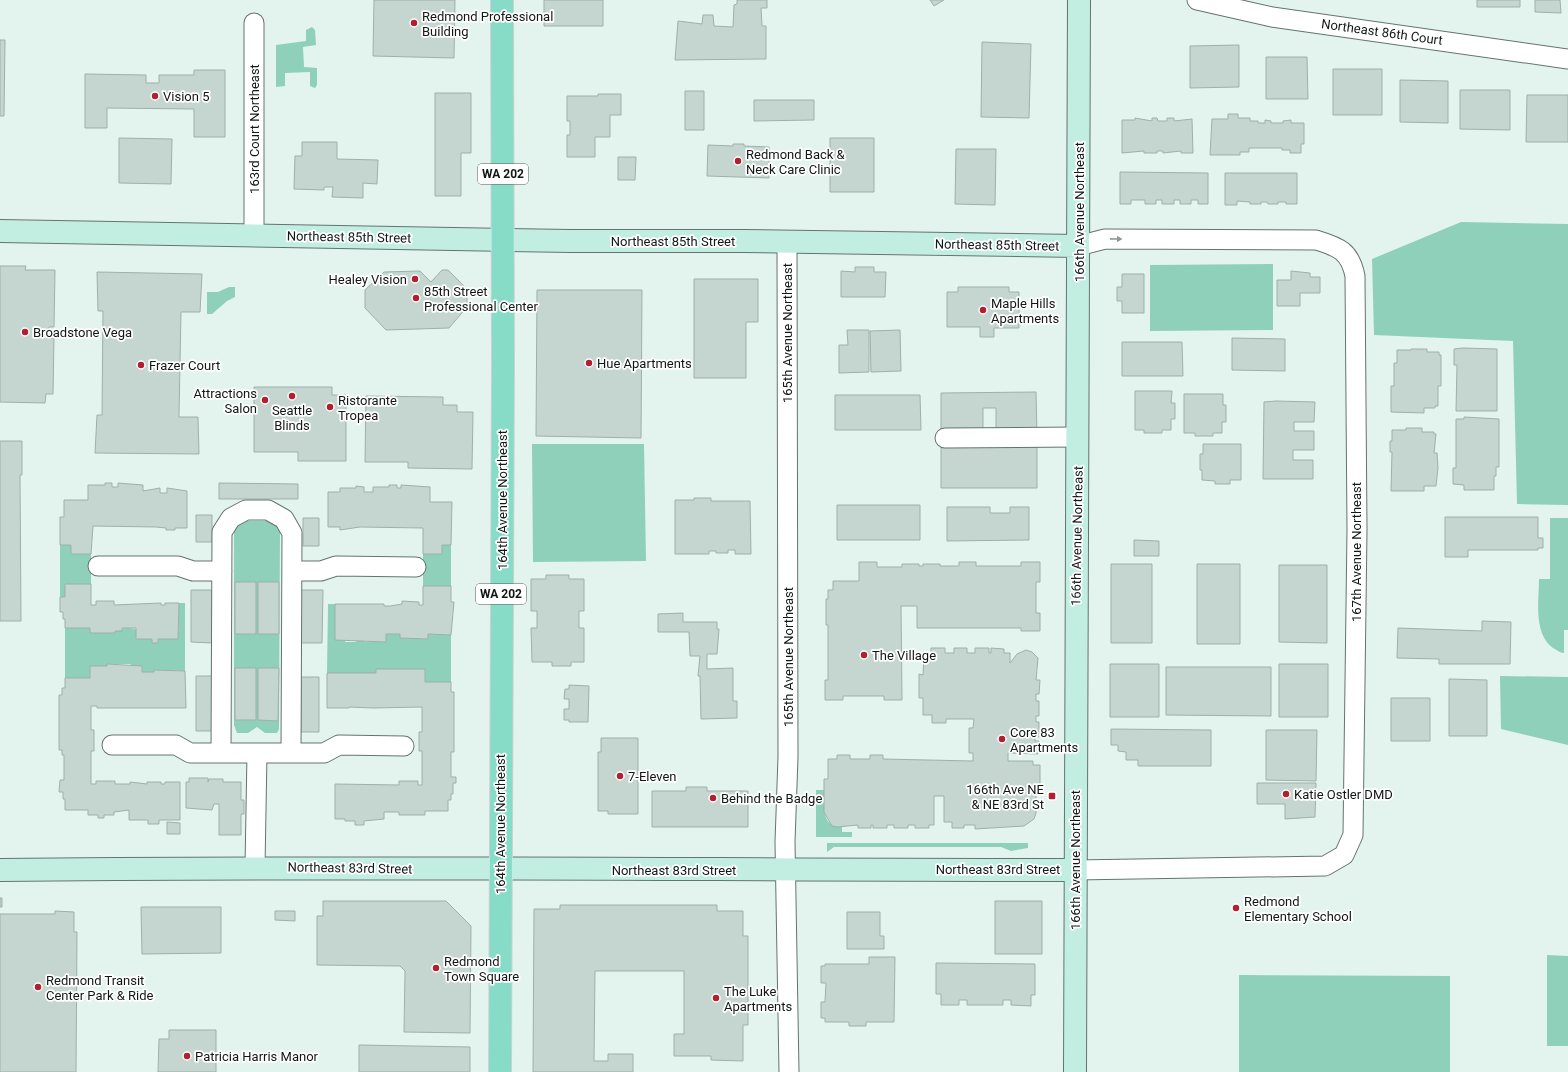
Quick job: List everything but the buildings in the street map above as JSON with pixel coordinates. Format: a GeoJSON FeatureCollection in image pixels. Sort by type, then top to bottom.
{"type":"FeatureCollection","features":[{"type":"Feature","properties":{"kind":"main road","name":"164th Avenue Northeast"},"geometry":{"type":"LineString","coordinates":[[500,1072],[499,870],[503,240],[502,0]]}},
{"type":"Feature","properties":{"kind":"street","name":"166th Avenue Northeast"},"geometry":{"type":"LineString","coordinates":[[1075,1072],[1079,0]]}},
{"type":"Feature","properties":{"kind":"street","name":"Northeast 86th Court"},"geometry":{"type":"LineString","coordinates":[[1197,0],[1272,17],[1568,59]]}},
{"type":"Feature","properties":{"kind":"street","name":"163rd Court Northeast"},"geometry":{"type":"LineString","coordinates":[[254,23],[254,236]]}},
{"type":"Feature","properties":{"kind":"street","name":"Northeast 85th Street"},"geometry":{"type":"LineString","coordinates":[[0,231],[503,240],[1078,246],[1105,239],[1316,240],[1335,245],[1343,251]]}},
{"type":"Feature","properties":{"kind":"street","name":"165th Avenue Northeast"},"geometry":{"type":"LineString","coordinates":[[787,242],[788,757],[786,870],[788,1072]]}},
{"type":"Feature","properties":{"kind":"street","name":"167th Avenue Northeast"},"geometry":{"type":"LineString","coordinates":[[1343,251],[1352,261],[1355,276],[1357,507],[1353,835],[1344,855]]}},
{"type":"Feature","properties":{"kind":"street"},"geometry":{"type":"LineString","coordinates":[[945,438],[1078,437]]}},
{"type":"Feature","properties":{"kind":"street"},"geometry":{"type":"LineString","coordinates":[[221,753],[222,532],[231,518],[246,510],[268,510],[284,519],[292,533],[291,753]]}},
{"type":"Feature","properties":{"kind":"street"},"geometry":{"type":"LineString","coordinates":[[98,566],[178,566],[193,571],[222,571]]}},
{"type":"Feature","properties":{"kind":"street"},"geometry":{"type":"LineString","coordinates":[[292,571],[321,571],[336,566],[416,567]]}},
{"type":"Feature","properties":{"kind":"street"},"geometry":{"type":"LineString","coordinates":[[112,745],[176,745],[190,753],[324,753],[339,745],[404,746]]}},
{"type":"Feature","properties":{"kind":"street"},"geometry":{"type":"LineString","coordinates":[[255,868],[257,753]]}},
{"type":"Feature","properties":{"kind":"street","name":"Northeast 83rd Street"},"geometry":{"type":"LineString","coordinates":[[0,870],[255,868],[499,870],[1075,870],[1325,866],[1344,855]]}},
{"type":"Feature","properties":{"kind":"green space"},"geometry":{"type":"Polygon","coordinates":[[[312,27],[315,30],[316,45],[303,47],[304,67],[317,68],[317,85],[315,88],[310,86],[310,72],[285,73],[285,86],[276,87],[276,45],[306,41],[306,30],[312,27]]]}},
{"type":"Feature","properties":{"kind":"green space"},"geometry":{"type":"Polygon","coordinates":[[[1461,222],[1568,224],[1568,505],[1517,504],[1513,341],[1374,335],[1372,259],[1461,222]]]}},
{"type":"Feature","properties":{"kind":"green space"},"geometry":{"type":"Polygon","coordinates":[[[1273,264],[1273,330],[1150,331],[1150,265],[1273,264]]]}},
{"type":"Feature","properties":{"kind":"green space"},"geometry":{"type":"Polygon","coordinates":[[[229,287],[235,287],[235,297],[227,301],[212,314],[207,314],[207,292],[218,292],[229,287]]]}},
{"type":"Feature","properties":{"kind":"green space"},"geometry":{"type":"Polygon","coordinates":[[[532,444],[644,444],[646,561],[533,562],[532,444]]]}},
{"type":"Feature","properties":{"kind":"green space"},"geometry":{"type":"Polygon","coordinates":[[[1550,518],[1568,518],[1568,630],[1564,630],[1564,653],[1553,648],[1547,642],[1542,634],[1538,616],[1539,579],[1550,579],[1550,518]]]}},
{"type":"Feature","properties":{"kind":"green space"},"geometry":{"type":"Polygon","coordinates":[[[239,521],[275,521],[280,527],[279,729],[277,733],[265,733],[257,727],[248,733],[237,733],[234,725],[234,527],[239,521]]]}},
{"type":"Feature","properties":{"kind":"green space"},"geometry":{"type":"Polygon","coordinates":[[[60,545],[71,545],[72,554],[91,554],[91,584],[66,584],[65,597],[60,597],[60,545]]]}},
{"type":"Feature","properties":{"kind":"green space"},"geometry":{"type":"Polygon","coordinates":[[[442,545],[451,545],[451,586],[423,586],[423,554],[442,554],[442,545]]]}},
{"type":"Feature","properties":{"kind":"green space"},"geometry":{"type":"Polygon","coordinates":[[[179,603],[185,603],[185,671],[154,670],[154,672],[142,672],[130,664],[107,664],[107,666],[90,667],[90,678],[65,678],[65,628],[90,628],[91,633],[115,633],[115,631],[120,629],[130,628],[139,631],[152,639],[152,643],[158,643],[158,639],[178,639],[179,603]]]}},
{"type":"Feature","properties":{"kind":"green space"},"geometry":{"type":"Polygon","coordinates":[[[328,604],[335,604],[335,640],[345,640],[345,642],[364,640],[364,642],[385,642],[386,634],[400,634],[400,638],[428,639],[428,634],[451,635],[451,682],[425,682],[425,669],[376,673],[327,673],[328,604]]]}},
{"type":"Feature","properties":{"kind":"green space"},"geometry":{"type":"Polygon","coordinates":[[[1500,676],[1568,677],[1568,745],[1501,729],[1500,676]]]}},
{"type":"Feature","properties":{"kind":"green space"},"geometry":{"type":"Polygon","coordinates":[[[816,790],[824,790],[824,809],[827,820],[830,824],[842,827],[842,832],[852,832],[852,837],[816,837],[816,790]]]}},
{"type":"Feature","properties":{"kind":"green space"},"geometry":{"type":"Polygon","coordinates":[[[827,843],[1028,843],[1028,848],[1011,851],[1001,847],[834,847],[827,852],[827,843]]]}},
{"type":"Feature","properties":{"kind":"green space"},"geometry":{"type":"Polygon","coordinates":[[[1547,955],[1568,956],[1568,1046],[1547,1046],[1547,955]]]}},
{"type":"Feature","properties":{"kind":"green space"},"geometry":{"type":"Polygon","coordinates":[[[1239,975],[1450,976],[1450,1072],[1239,1072],[1239,975]]]}},
{"type":"Feature","properties":{"kind":"place","name":"Redmond Professional Building"},"geometry":{"type":"Point","coordinates":[414,23]}},
{"type":"Feature","properties":{"kind":"place","name":"Vision 5"},"geometry":{"type":"Point","coordinates":[155,96]}},
{"type":"Feature","properties":{"kind":"place","name":"Redmond Back & Neck Care Clinic"},"geometry":{"type":"Point","coordinates":[738,161]}},
{"type":"Feature","properties":{"kind":"place","name":"Healey Vision"},"geometry":{"type":"Point","coordinates":[415,279]}},
{"type":"Feature","properties":{"kind":"place","name":"85th Street Professional Center"},"geometry":{"type":"Point","coordinates":[416,298]}},
{"type":"Feature","properties":{"kind":"place","name":"Maple Hills Apartments"},"geometry":{"type":"Point","coordinates":[983,310]}},
{"type":"Feature","properties":{"kind":"place","name":"Broadstone Vega"},"geometry":{"type":"Point","coordinates":[25,332]}},
{"type":"Feature","properties":{"kind":"place","name":"Hue Apartments"},"geometry":{"type":"Point","coordinates":[589,363]}},
{"type":"Feature","properties":{"kind":"place","name":"Frazer Court"},"geometry":{"type":"Point","coordinates":[141,365]}},
{"type":"Feature","properties":{"kind":"place","name":"Seattle Blinds"},"geometry":{"type":"Point","coordinates":[292,396]}},
{"type":"Feature","properties":{"kind":"place","name":"Attractions Salon"},"geometry":{"type":"Point","coordinates":[265,400]}},
{"type":"Feature","properties":{"kind":"place","name":"Ristorante Tropea"},"geometry":{"type":"Point","coordinates":[330,407]}},
{"type":"Feature","properties":{"kind":"place","name":"The Village"},"geometry":{"type":"Point","coordinates":[864,655]}},
{"type":"Feature","properties":{"kind":"place","name":"Core 83 Apartments"},"geometry":{"type":"Point","coordinates":[1002,739]}},
{"type":"Feature","properties":{"kind":"place","name":"7-Eleven"},"geometry":{"type":"Point","coordinates":[620,776]}},
{"type":"Feature","properties":{"kind":"place","name":"Katie Ostler DMD"},"geometry":{"type":"Point","coordinates":[1286,794]}},
{"type":"Feature","properties":{"kind":"place","name":"166th Ave NE & NE 83rd St"},"geometry":{"type":"Point","coordinates":[1052,796]}},
{"type":"Feature","properties":{"kind":"place","name":"Behind the Badge"},"geometry":{"type":"Point","coordinates":[713,798]}},
{"type":"Feature","properties":{"kind":"place","name":"Redmond Elementary School"},"geometry":{"type":"Point","coordinates":[1236,908]}},
{"type":"Feature","properties":{"kind":"place","name":"Redmond Town Square"},"geometry":{"type":"Point","coordinates":[436,968]}},
{"type":"Feature","properties":{"kind":"place","name":"Redmond Transit Center Park & Ride"},"geometry":{"type":"Point","coordinates":[38,987]}},
{"type":"Feature","properties":{"kind":"place","name":"The Luke Apartments"},"geometry":{"type":"Point","coordinates":[716,998]}},
{"type":"Feature","properties":{"kind":"place","name":"Patricia Harris Manor"},"geometry":{"type":"Point","coordinates":[187,1056]}}]}
